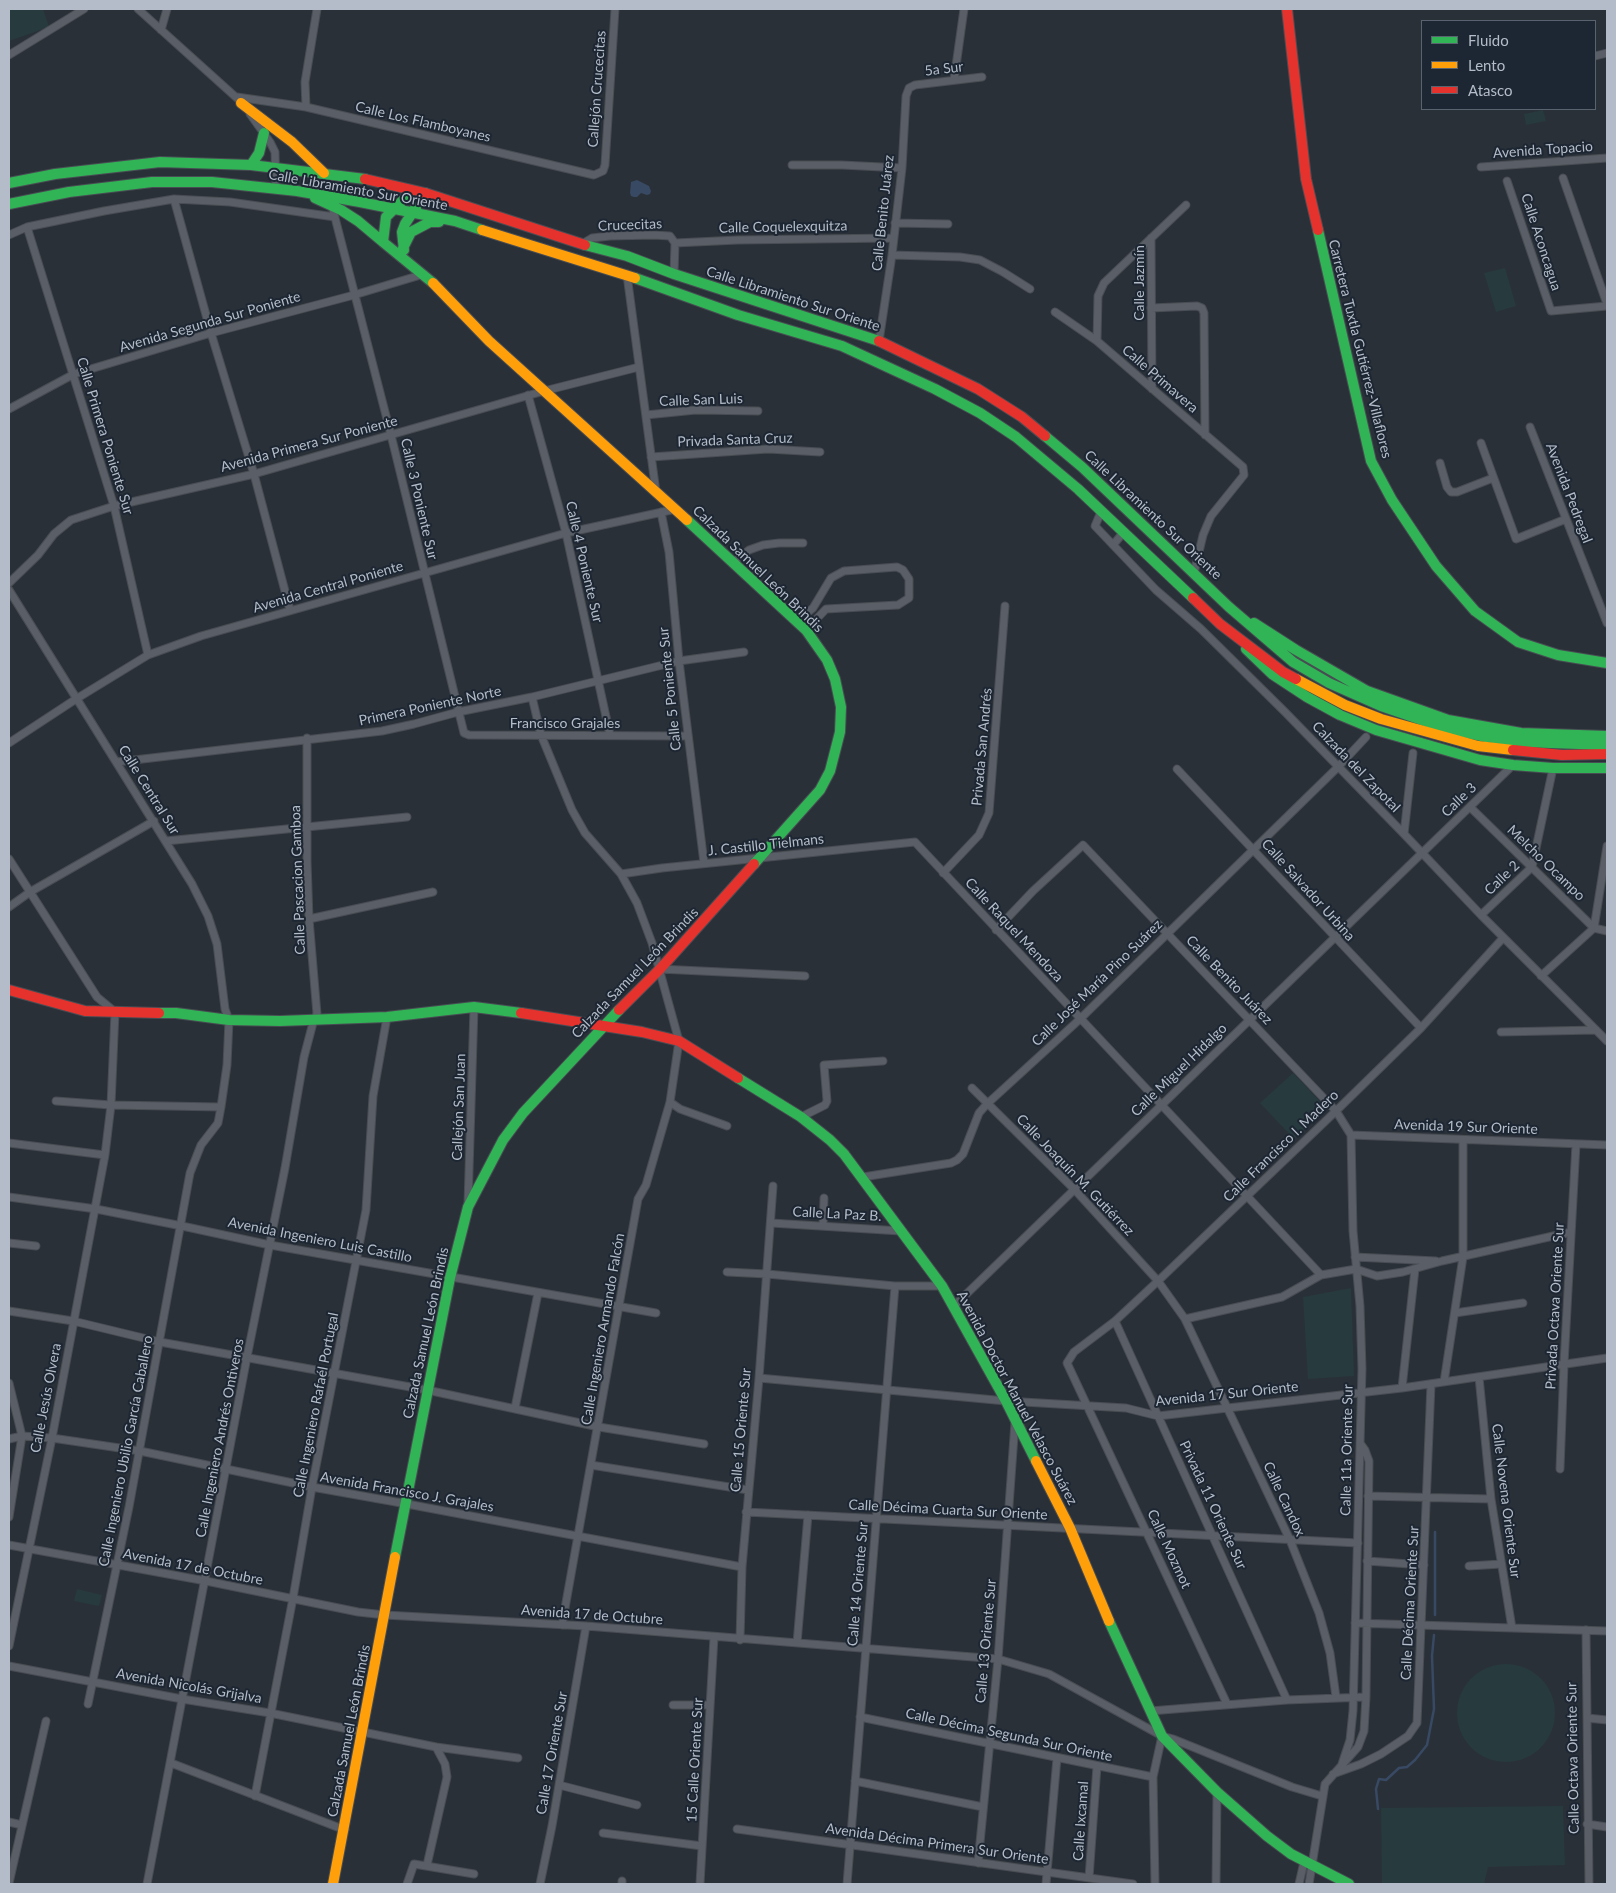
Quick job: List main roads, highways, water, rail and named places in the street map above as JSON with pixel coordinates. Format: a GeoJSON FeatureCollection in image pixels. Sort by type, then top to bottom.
{"type":"FeatureCollection","features":[{"type":"Feature","properties":{"kind":"water"},"geometry":{"type":"Polygon","coordinates":[[[637,180],[649,186],[650,194],[641,193],[637,197],[631,196],[631,182],[637,180]]]}},
{"type":"Feature","properties":{"kind":"waterway"},"geometry":{"type":"LineString","coordinates":[[1435,1532],[1435,1615]]}},
{"type":"Feature","properties":{"kind":"waterway"},"geometry":{"type":"LineString","coordinates":[[1378,1809],[1376,1789],[1379,1779],[1386,1780],[1399,1768],[1407,1767],[1427,1745],[1434,1709],[1432,1656],[1434,1635]]}}]}
